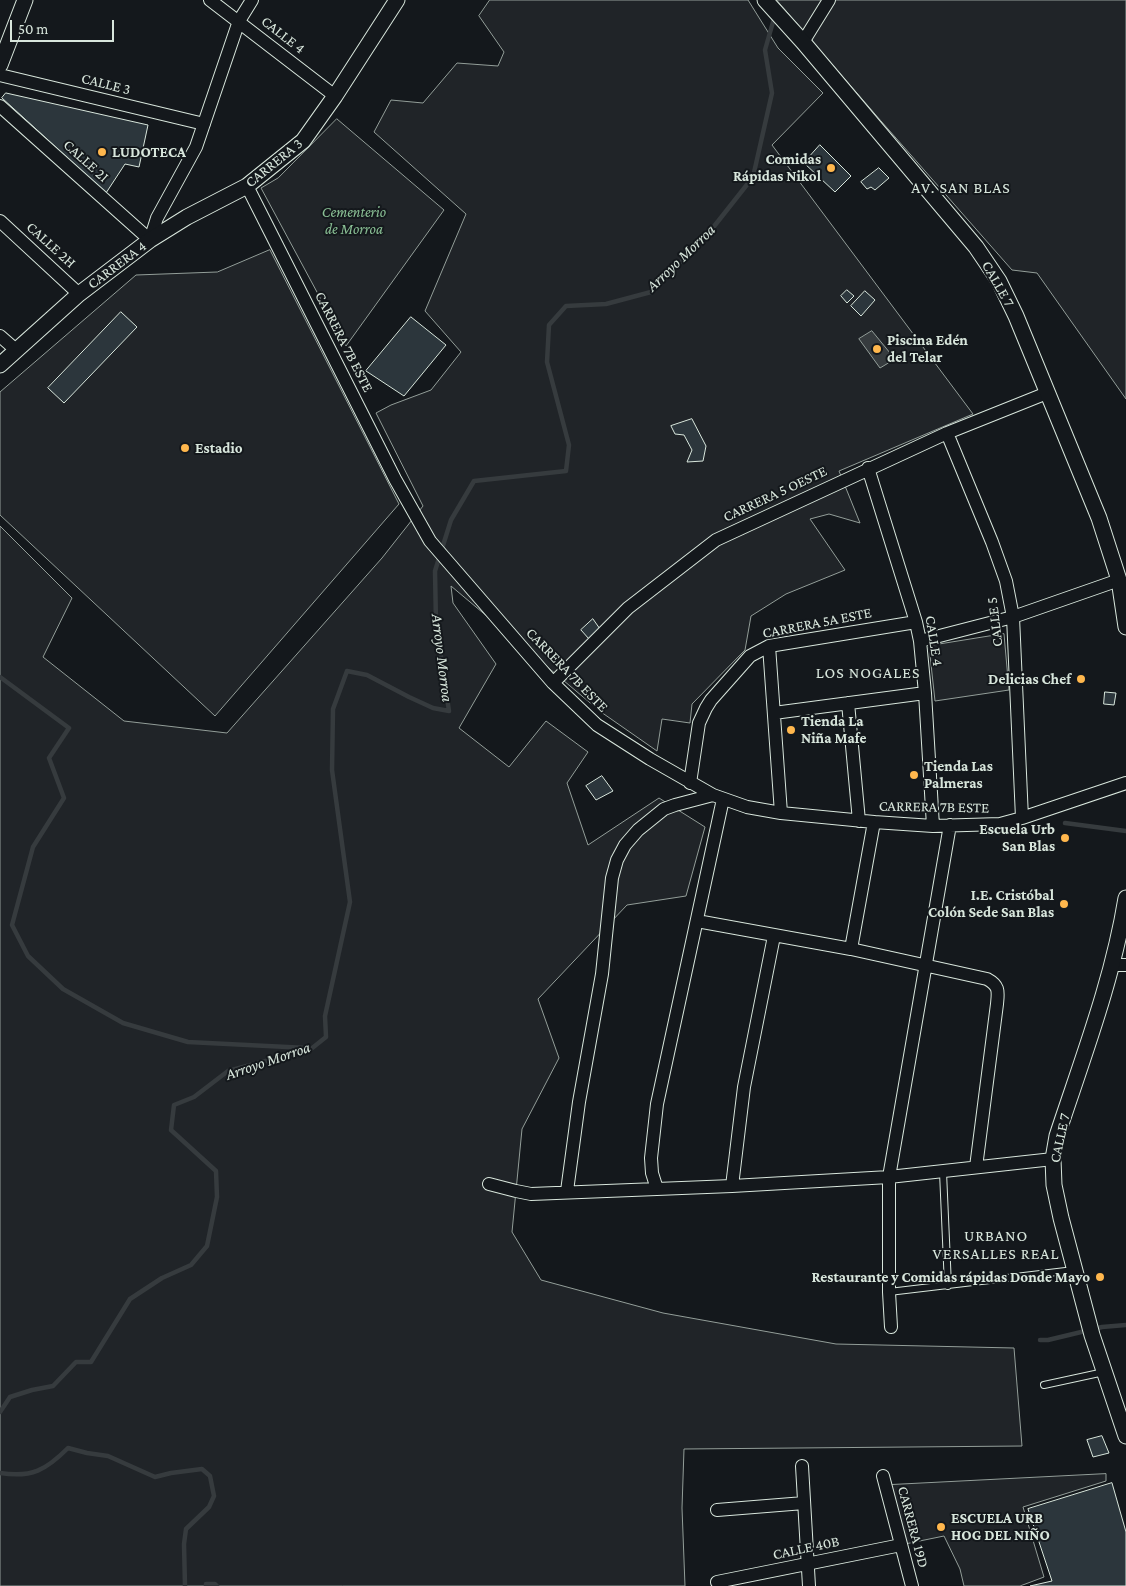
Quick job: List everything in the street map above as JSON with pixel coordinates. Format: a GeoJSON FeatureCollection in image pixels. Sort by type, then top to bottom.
{"type":"FeatureCollection","features":[{"type":"Feature","properties":{"kind":"street"},"geometry":{"type":"LineString","coordinates":[[0,64],[26,0]]}},
{"type":"Feature","properties":{"kind":"street","name":"CALLE 4"},"geometry":{"type":"LineString","coordinates":[[210,0],[335,96]]}},
{"type":"Feature","properties":{"kind":"street","name":"CARRERA 4"},"geometry":{"type":"LineString","coordinates":[[0,364],[80,294],[150,240],[157,218],[196,148],[239,21],[252,0]]}},
{"type":"Feature","properties":{"kind":"street","name":"CARRERA 3"},"geometry":{"type":"LineString","coordinates":[[150,240],[186,217],[247,186],[303,141],[335,96],[397,0]]}},
{"type":"Feature","properties":{"kind":"street","name":"CALLE 7"},"geometry":{"type":"LineString","coordinates":[[765,0],[803,42],[976,247],[999,281],[1016,316],[1099,518],[1119,580],[1126,627]]}},
{"type":"Feature","properties":{"kind":"street"},"geometry":{"type":"LineString","coordinates":[[803,42],[829,0]]}},
{"type":"Feature","properties":{"kind":"street","name":"CALLE 3"},"geometry":{"type":"LineString","coordinates":[[0,75],[204,124]]}},
{"type":"Feature","properties":{"kind":"street","name":"CALLE 2I"},"geometry":{"type":"LineString","coordinates":[[0,106],[150,240]]}},
{"type":"Feature","properties":{"kind":"street","name":"CARRERA 7B ESTE"},"geometry":{"type":"LineString","coordinates":[[247,186],[395,479],[430,541],[553,683],[597,725],[690,783],[718,797],[747,807],[781,813],[933,826],[1000,824],[1126,783]]}},
{"type":"Feature","properties":{"kind":"street","name":"CALLE 2H"},"geometry":{"type":"LineString","coordinates":[[0,221],[80,294]]}},
{"type":"Feature","properties":{"kind":"street"},"geometry":{"type":"LineString","coordinates":[[0,336],[16,350]]}},
{"type":"Feature","properties":{"kind":"street","name":"CARRERA 5 OESTE"},"geometry":{"type":"LineString","coordinates":[[553,683],[628,608],[716,540],[868,468],[947,433],[1047,393]]}},
{"type":"Feature","properties":{"kind":"street","name":"CALLE 5"},"geometry":{"type":"LineString","coordinates":[[947,433],[1006,581],[1013,617],[1022,818]]}},
{"type":"Feature","properties":{"kind":"street","name":"CALLE 4"},"geometry":{"type":"LineString","coordinates":[[868,468],[916,622],[920,641],[933,826]]}},
{"type":"Feature","properties":{"kind":"street"},"geometry":{"type":"LineString","coordinates":[[920,641],[1013,617],[1119,580]]}},
{"type":"Feature","properties":{"kind":"street","name":"CARRERA 5A ESTE"},"geometry":{"type":"LineString","coordinates":[[690,783],[699,723],[706,708],[750,656],[769,646],[916,622]]}},
{"type":"Feature","properties":{"kind":"street"},"geometry":{"type":"LineString","coordinates":[[769,646],[781,813]]}},
{"type":"Feature","properties":{"kind":"street"},"geometry":{"type":"LineString","coordinates":[[774,713],[925,693]]}},
{"type":"Feature","properties":{"kind":"street"},"geometry":{"type":"LineString","coordinates":[[848,703],[859,821]]}},
{"type":"Feature","properties":{"kind":"street"},"geometry":{"type":"LineString","coordinates":[[567,1191],[579,1102],[602,974],[612,878],[617,860],[625,845],[638,830],[664,809],[675,804],[718,797],[697,921],[657,1104],[650,1158],[656,1189]]}},
{"type":"Feature","properties":{"kind":"street"},"geometry":{"type":"LineString","coordinates":[[851,949],[874,822]]}},
{"type":"Feature","properties":{"kind":"street"},"geometry":{"type":"LineString","coordinates":[[891,1326],[889,1292],[889,1177],[924,966],[950,825]]}},
{"type":"Feature","properties":{"kind":"street","name":"CALLE 7"},"geometry":{"type":"LineString","coordinates":[[1126,898],[1121,928],[1119,965],[1057,1136],[1053,1159],[1056,1193],[1075,1270],[1091,1330],[1126,1436]]}},
{"type":"Feature","properties":{"kind":"street"},"geometry":{"type":"LineString","coordinates":[[697,921],[851,949],[987,979],[994,983],[997,987],[997,1004],[976,1167]]}},
{"type":"Feature","properties":{"kind":"street"},"geometry":{"type":"LineString","coordinates":[[732,1186],[744,1087],[774,936]]}},
{"type":"Feature","properties":{"kind":"street"},"geometry":{"type":"LineString","coordinates":[[489,1184],[516,1192],[531,1194],[567,1191],[732,1186],[889,1177],[1053,1159]]}},
{"type":"Feature","properties":{"kind":"street"},"geometry":{"type":"LineString","coordinates":[[802,1466],[808,1586]]}},
{"type":"Feature","properties":{"kind":"street","name":"CARRERA 19D"},"geometry":{"type":"LineString","coordinates":[[883,1476],[912,1586]]}},
{"type":"Feature","properties":{"kind":"street"},"geometry":{"type":"LineString","coordinates":[[717,1510],[804,1503]]}},
{"type":"Feature","properties":{"kind":"street","name":"CALLE 40B"},"geometry":{"type":"LineString","coordinates":[[717,1582],[901,1545]]}},
{"type":"Feature","properties":{"kind":"lane"},"geometry":{"type":"LineString","coordinates":[[943,1172],[948,1286]]}},
{"type":"Feature","properties":{"kind":"lane"},"geometry":{"type":"LineString","coordinates":[[889,1292],[1075,1270]]}},
{"type":"Feature","properties":{"kind":"lane"},"geometry":{"type":"LineString","coordinates":[[1044,1385],[1104,1372]]}},
{"type":"Feature","properties":{"kind":"green space"},"geometry":{"type":"Polygon","coordinates":[[[490,0],[748,0],[778,48],[823,93],[772,145],[973,414],[839,471],[860,523],[829,514],[810,519],[845,570],[786,594],[751,616],[745,650],[692,704],[690,723],[662,719],[657,751],[601,712],[451,586],[453,603],[496,664],[459,728],[509,767],[546,721],[588,752],[567,783],[588,845],[659,798],[705,827],[686,896],[627,905],[538,999],[559,1058],[522,1129],[512,1232],[541,1280],[663,1313],[836,1344],[1014,1348],[1022,1446],[684,1449],[682,1508],[685,1586],[0,1586],[0,526],[72,598],[43,657],[124,721],[227,733],[382,558],[423,506],[376,413],[391,405],[431,390],[461,352],[425,311],[466,214],[374,132],[391,100],[423,103],[457,63],[498,66],[504,52],[479,16],[490,0]]]}},
{"type":"Feature","properties":{"kind":"green space"},"geometry":{"type":"Polygon","coordinates":[[[777,0],[1126,0],[1126,399],[1037,273],[1012,270],[777,0]]]}},
{"type":"Feature","properties":{"kind":"green space","name":"Cementerio de Morroa"},"geometry":{"type":"Polygon","coordinates":[[[337,119],[444,210],[346,346],[261,188],[278,178],[337,119]]]}},
{"type":"Feature","properties":{"kind":"green space","name":"Estadio"},"geometry":{"type":"Polygon","coordinates":[[[270,250],[399,504],[215,716],[0,515],[0,392],[136,275],[217,272],[270,250]]]}},
{"type":"Feature","properties":{"kind":"green space"},"geometry":{"type":"Polygon","coordinates":[[[1004,634],[1009,690],[935,701],[929,646],[1004,634]]]}},
{"type":"Feature","properties":{"kind":"green space"},"geometry":{"type":"Polygon","coordinates":[[[1106,1474],[1106,1481],[1023,1507],[1044,1577],[1020,1586],[964,1586],[960,1569],[944,1536],[905,1544],[890,1485],[1106,1474]]]}},
{"type":"Feature","properties":{"kind":"shaded area","name":"Piscina Edén del Telar"},"geometry":{"type":"Polygon","coordinates":[[[872,331],[895,359],[880,368],[859,339],[872,331]]]}},
{"type":"Feature","properties":{"kind":"building","name":"LUDOTECA"},"geometry":{"type":"Polygon","coordinates":[[[6,93],[148,125],[139,167],[125,164],[106,193],[2,98],[6,93]]]}},
{"type":"Feature","properties":{"kind":"building"},"geometry":{"type":"Polygon","coordinates":[[[820,145],[851,176],[835,192],[804,163],[820,145]]]}},
{"type":"Feature","properties":{"kind":"building"},"geometry":{"type":"Polygon","coordinates":[[[879,168],[889,178],[875,190],[871,187],[867,189],[861,182],[879,168]]]}},
{"type":"Feature","properties":{"kind":"building"},"geometry":{"type":"Polygon","coordinates":[[[847,290],[854,296],[847,303],[841,296],[847,290]]]}},
{"type":"Feature","properties":{"kind":"building"},"geometry":{"type":"Polygon","coordinates":[[[865,291],[875,300],[861,316],[851,306],[865,291]]]}},
{"type":"Feature","properties":{"kind":"building"},"geometry":{"type":"Polygon","coordinates":[[[121,312],[137,327],[64,403],[48,388],[121,312]]]}},
{"type":"Feature","properties":{"kind":"building"},"geometry":{"type":"Polygon","coordinates":[[[411,317],[446,345],[404,396],[366,371],[411,317]]]}},
{"type":"Feature","properties":{"kind":"building"},"geometry":{"type":"Polygon","coordinates":[[[692,419],[706,446],[703,461],[687,462],[692,450],[684,435],[675,434],[671,426],[692,419]]]}},
{"type":"Feature","properties":{"kind":"building"},"geometry":{"type":"Polygon","coordinates":[[[593,619],[600,629],[589,639],[581,630],[593,619]]]}},
{"type":"Feature","properties":{"kind":"building"},"geometry":{"type":"Polygon","coordinates":[[[1105,692],[1116,693],[1114,705],[1104,704],[1105,692]]]}},
{"type":"Feature","properties":{"kind":"building"},"geometry":{"type":"Polygon","coordinates":[[[602,776],[613,791],[596,800],[586,786],[602,776]]]}},
{"type":"Feature","properties":{"kind":"building"},"geometry":{"type":"Polygon","coordinates":[[[1102,1436],[1109,1453],[1093,1457],[1087,1440],[1102,1436]]]}},
{"type":"Feature","properties":{"kind":"building"},"geometry":{"type":"Polygon","coordinates":[[[1112,1483],[1126,1532],[1126,1586],[1030,1586],[1052,1581],[1028,1509],[1112,1483]]]}},
{"type":"Feature","properties":{"kind":"waterway","name":"Arroyo Morroa"},"geometry":{"type":"LineString","coordinates":[[0,1412],[10,1397],[53,1386],[76,1362],[91,1362],[130,1299],[162,1278],[191,1265],[207,1246],[217,1197],[216,1171],[171,1130],[174,1105],[194,1097],[228,1071],[311,1049],[326,1037],[325,1016],[350,902],[332,770],[333,709],[347,671],[367,675],[433,708],[449,711],[436,624],[435,571],[451,520],[474,481],[566,471],[569,445],[547,362],[549,325],[566,306],[606,304],[651,292],[708,234],[753,177],[772,93],[765,50],[775,15]]}},
{"type":"Feature","properties":{"kind":"waterway"},"geometry":{"type":"LineString","coordinates":[[0,677],[69,728],[49,758],[64,798],[33,847],[12,925],[28,956],[63,989],[123,1023],[188,1042],[307,1048]]}},
{"type":"Feature","properties":{"kind":"waterway"},"geometry":{"type":"LineString","coordinates":[[1065,823],[1126,831]]}},
{"type":"Feature","properties":{"kind":"waterway"},"geometry":{"type":"LineString","coordinates":[[1040,1340],[1048,1340],[1102,1327],[1126,1325]]}},
{"type":"Feature","properties":{"kind":"waterway","name":"Arroyo Morroa"},"geometry":{"type":"LineString","coordinates":[[0,1473],[21,1474],[38,1471],[53,1462],[68,1448],[108,1456],[155,1477],[202,1469],[210,1476],[214,1496],[209,1507],[186,1529],[184,1544],[185,1586]]}},
{"type":"Feature","properties":{"kind":"waterway","name":"Arroyo Morroa"},"geometry":{"type":"LineString","coordinates":[[206,1586],[206,1584],[215,1584],[217,1586]]}},
{"type":"Feature","properties":{"kind":"place","name":"LUDOTECA"},"geometry":{"type":"Point","coordinates":[102,152]}},
{"type":"Feature","properties":{"kind":"place","name":"Comidas Rápidas Nikol"},"geometry":{"type":"Point","coordinates":[831,168]}},
{"type":"Feature","properties":{"kind":"place","name":"Piscina Edén del Telar"},"geometry":{"type":"Point","coordinates":[877,349]}},
{"type":"Feature","properties":{"kind":"place","name":"Estadio"},"geometry":{"type":"Point","coordinates":[185,448]}},
{"type":"Feature","properties":{"kind":"place","name":"Delicias Chef"},"geometry":{"type":"Point","coordinates":[1081,679]}},
{"type":"Feature","properties":{"kind":"place","name":"Tienda La Niña Mafe"},"geometry":{"type":"Point","coordinates":[791,730]}},
{"type":"Feature","properties":{"kind":"place","name":"Tienda Las Palmeras"},"geometry":{"type":"Point","coordinates":[914,775]}},
{"type":"Feature","properties":{"kind":"place","name":"Escuela Urb San Blas"},"geometry":{"type":"Point","coordinates":[1065,838]}},
{"type":"Feature","properties":{"kind":"place","name":"I.E. Cristóbal Colón Sede San Blas"},"geometry":{"type":"Point","coordinates":[1064,904]}},
{"type":"Feature","properties":{"kind":"place","name":"Restaurante y Comidas rápidas Donde Mayo"},"geometry":{"type":"Point","coordinates":[1100,1277]}},
{"type":"Feature","properties":{"kind":"place","name":"ESCUELA URB HOG DEL NIÑO"},"geometry":{"type":"Point","coordinates":[941,1527]}},
{"type":"Feature","properties":{"kind":"district","name":"AV. SAN BLAS"},"geometry":{"type":"Point","coordinates":[961,188]}},
{"type":"Feature","properties":{"kind":"district","name":"LOS NOGALES"},"geometry":{"type":"Point","coordinates":[868,673]}},
{"type":"Feature","properties":{"kind":"district","name":"URBANO VERSALLES REAL"},"geometry":{"type":"Point","coordinates":[996,1245]}}]}
